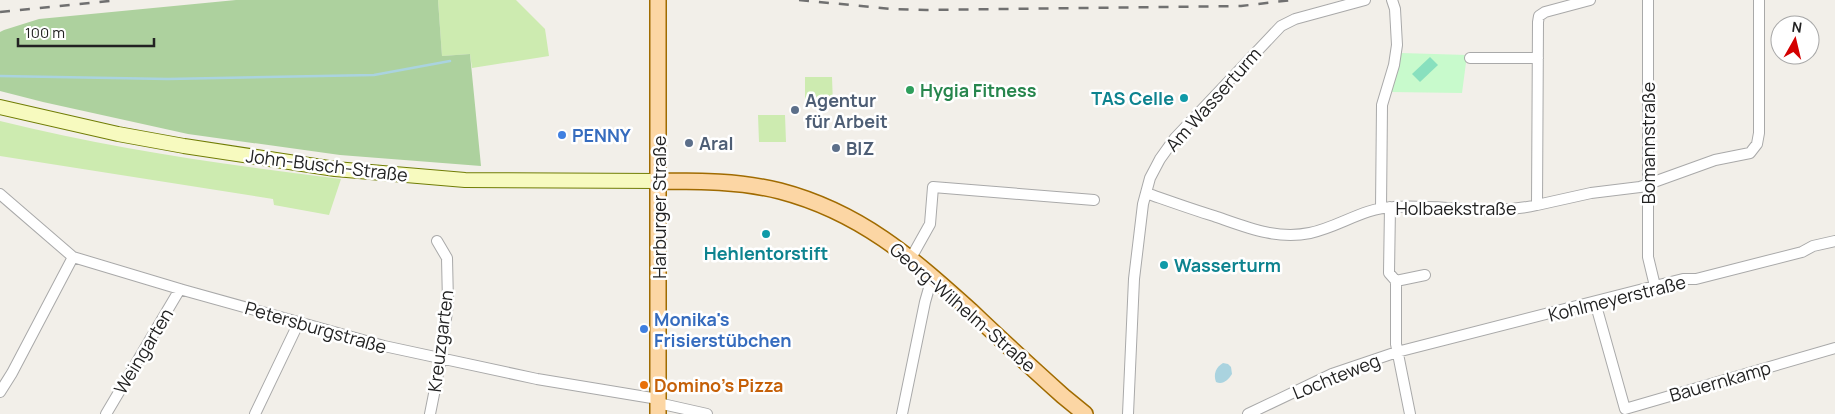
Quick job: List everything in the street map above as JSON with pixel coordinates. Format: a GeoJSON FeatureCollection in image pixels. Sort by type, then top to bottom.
{"type":"FeatureCollection","features":[{"type":"Feature","properties":{"kind":"main road","name":"Harburger Straße"},"geometry":{"type":"LineString","coordinates":[[658,0],[658,405]]}},
{"type":"Feature","properties":{"kind":"main road","name":"John-Busch-Straße"},"geometry":{"type":"LineString","coordinates":[[0,107],[156,141],[335,169],[465,180],[659,181]]}},
{"type":"Feature","properties":{"kind":"main road","name":"Georg-Wilhelm-Straße"},"geometry":{"type":"LineString","coordinates":[[659,181],[725,182],[758,186],[805,198],[857,222],[875,232],[911,258],[1085,414]]}},
{"type":"Feature","properties":{"kind":"street","name":"Am Wasserturm"},"geometry":{"type":"LineString","coordinates":[[1128,414],[1134,279],[1146,193],[1156,164],[1165,150],[1222,86],[1281,26],[1295,20],[1366,0]]}},
{"type":"Feature","properties":{"kind":"street"},"geometry":{"type":"LineString","coordinates":[[1392,0],[1395,9],[1396,45],[1394,65],[1382,105],[1386,207],[1389,273],[1396,281],[1396,344],[1410,414]]}},
{"type":"Feature","properties":{"kind":"street"},"geometry":{"type":"LineString","coordinates":[[1537,206],[1538,22],[1540,16],[1545,12],[1590,0]]}},
{"type":"Feature","properties":{"kind":"street","name":"Bomannstraße"},"geometry":{"type":"LineString","coordinates":[[1648,0],[1648,257],[1655,286]]}},
{"type":"Feature","properties":{"kind":"street","name":"Holbaekstraße"},"geometry":{"type":"LineString","coordinates":[[1146,193],[1262,232],[1283,236],[1310,233],[1333,226],[1357,215],[1386,207],[1521,209],[1591,193],[1640,187],[1707,162],[1750,152],[1757,144],[1759,133],[1759,0]]}},
{"type":"Feature","properties":{"kind":"street"},"geometry":{"type":"LineString","coordinates":[[1470,58],[1538,58]]}},
{"type":"Feature","properties":{"kind":"street"},"geometry":{"type":"LineString","coordinates":[[911,258],[930,224],[933,188],[1094,200]]}},
{"type":"Feature","properties":{"kind":"street","name":"Petersburgstraße"},"geometry":{"type":"LineString","coordinates":[[0,194],[73,257],[384,346],[537,380],[707,414]]}},
{"type":"Feature","properties":{"kind":"street","name":"Kohlmeyerstraße"},"geometry":{"type":"LineString","coordinates":[[1397,352],[1683,279],[1696,278],[1773,259],[1835,241]]}},
{"type":"Feature","properties":{"kind":"street","name":"Kreuzgarten"},"geometry":{"type":"LineString","coordinates":[[430,414],[442,359],[448,304],[448,258],[437,242]]}},
{"type":"Feature","properties":{"kind":"street"},"geometry":{"type":"LineString","coordinates":[[0,392],[12,373],[73,257]]}},
{"type":"Feature","properties":{"kind":"street"},"geometry":{"type":"LineString","coordinates":[[1396,281],[1425,275]]}},
{"type":"Feature","properties":{"kind":"street"},"geometry":{"type":"LineString","coordinates":[[902,414],[925,302],[929,288],[937,281]]}},
{"type":"Feature","properties":{"kind":"street","name":"Weingarten"},"geometry":{"type":"LineString","coordinates":[[106,414],[180,289]]}},
{"type":"Feature","properties":{"kind":"street","name":"Bauernkamp"},"geometry":{"type":"LineString","coordinates":[[1595,302],[1625,409],[1835,348]]}},
{"type":"Feature","properties":{"kind":"street"},"geometry":{"type":"LineString","coordinates":[[255,414],[296,330],[298,322]]}},
{"type":"Feature","properties":{"kind":"street","name":"Lochteweg"},"geometry":{"type":"LineString","coordinates":[[1248,414],[1332,374],[1397,352]]}},
{"type":"Feature","properties":{"kind":"green space"},"geometry":{"type":"Polygon","coordinates":[[[236,0],[438,0],[442,56],[470,54],[481,166],[340,155],[188,134],[0,91],[0,32],[4,30],[39,19],[236,0]]]}},
{"type":"Feature","properties":{"kind":"green space"},"geometry":{"type":"Polygon","coordinates":[[[438,0],[516,0],[545,29],[549,56],[472,68],[470,54],[442,56],[438,0]]]}},
{"type":"Feature","properties":{"kind":"green space"},"geometry":{"type":"Polygon","coordinates":[[[1401,53],[1467,55],[1462,93],[1390,92],[1399,66],[1401,53]]]}},
{"type":"Feature","properties":{"kind":"green space"},"geometry":{"type":"Polygon","coordinates":[[[1430,57],[1438,65],[1420,82],[1412,74],[1430,57]]]}},
{"type":"Feature","properties":{"kind":"green space"},"geometry":{"type":"Polygon","coordinates":[[[805,77],[832,77],[833,105],[805,105],[805,77]]]}},
{"type":"Feature","properties":{"kind":"green space"},"geometry":{"type":"Polygon","coordinates":[[[758,115],[785,115],[786,142],[759,142],[758,115]]]}},
{"type":"Feature","properties":{"kind":"green space"},"geometry":{"type":"Polygon","coordinates":[[[0,121],[127,148],[341,179],[329,215],[274,205],[273,199],[0,156],[0,121]]]}},
{"type":"Feature","properties":{"kind":"water"},"geometry":{"type":"Polygon","coordinates":[[[1223,363],[1231,367],[1232,374],[1225,381],[1219,383],[1216,382],[1215,374],[1223,363]]]}},
{"type":"Feature","properties":{"kind":"waterway"},"geometry":{"type":"LineString","coordinates":[[0,76],[168,79],[374,75],[450,61]]}},
{"type":"Feature","properties":{"kind":"railway"},"geometry":{"type":"LineString","coordinates":[[0,12],[119,0]]}},
{"type":"Feature","properties":{"kind":"railway"},"geometry":{"type":"LineString","coordinates":[[799,0],[892,9],[927,10],[1241,6],[1292,0]]}},
{"type":"Feature","properties":{"kind":"place","name":"Hygia Fitness"},"geometry":{"type":"Point","coordinates":[910,90]}},
{"type":"Feature","properties":{"kind":"place","name":"TAS Celle"},"geometry":{"type":"Point","coordinates":[1184,98]}},
{"type":"Feature","properties":{"kind":"place","name":"Agentur für Arbeit"},"geometry":{"type":"Point","coordinates":[795,110]}},
{"type":"Feature","properties":{"kind":"place","name":"PENNY"},"geometry":{"type":"Point","coordinates":[562,135]}},
{"type":"Feature","properties":{"kind":"place","name":"Aral"},"geometry":{"type":"Point","coordinates":[689,143]}},
{"type":"Feature","properties":{"kind":"place","name":"BIZ"},"geometry":{"type":"Point","coordinates":[836,148]}},
{"type":"Feature","properties":{"kind":"place","name":"Hehlentorstift"},"geometry":{"type":"Point","coordinates":[766,234]}},
{"type":"Feature","properties":{"kind":"place","name":"Wasserturm"},"geometry":{"type":"Point","coordinates":[1164,265]}},
{"type":"Feature","properties":{"kind":"place","name":"Monika's Frisierstübchen"},"geometry":{"type":"Point","coordinates":[644,329]}},
{"type":"Feature","properties":{"kind":"place","name":"Domino's Pizza"},"geometry":{"type":"Point","coordinates":[644,385]}}]}
